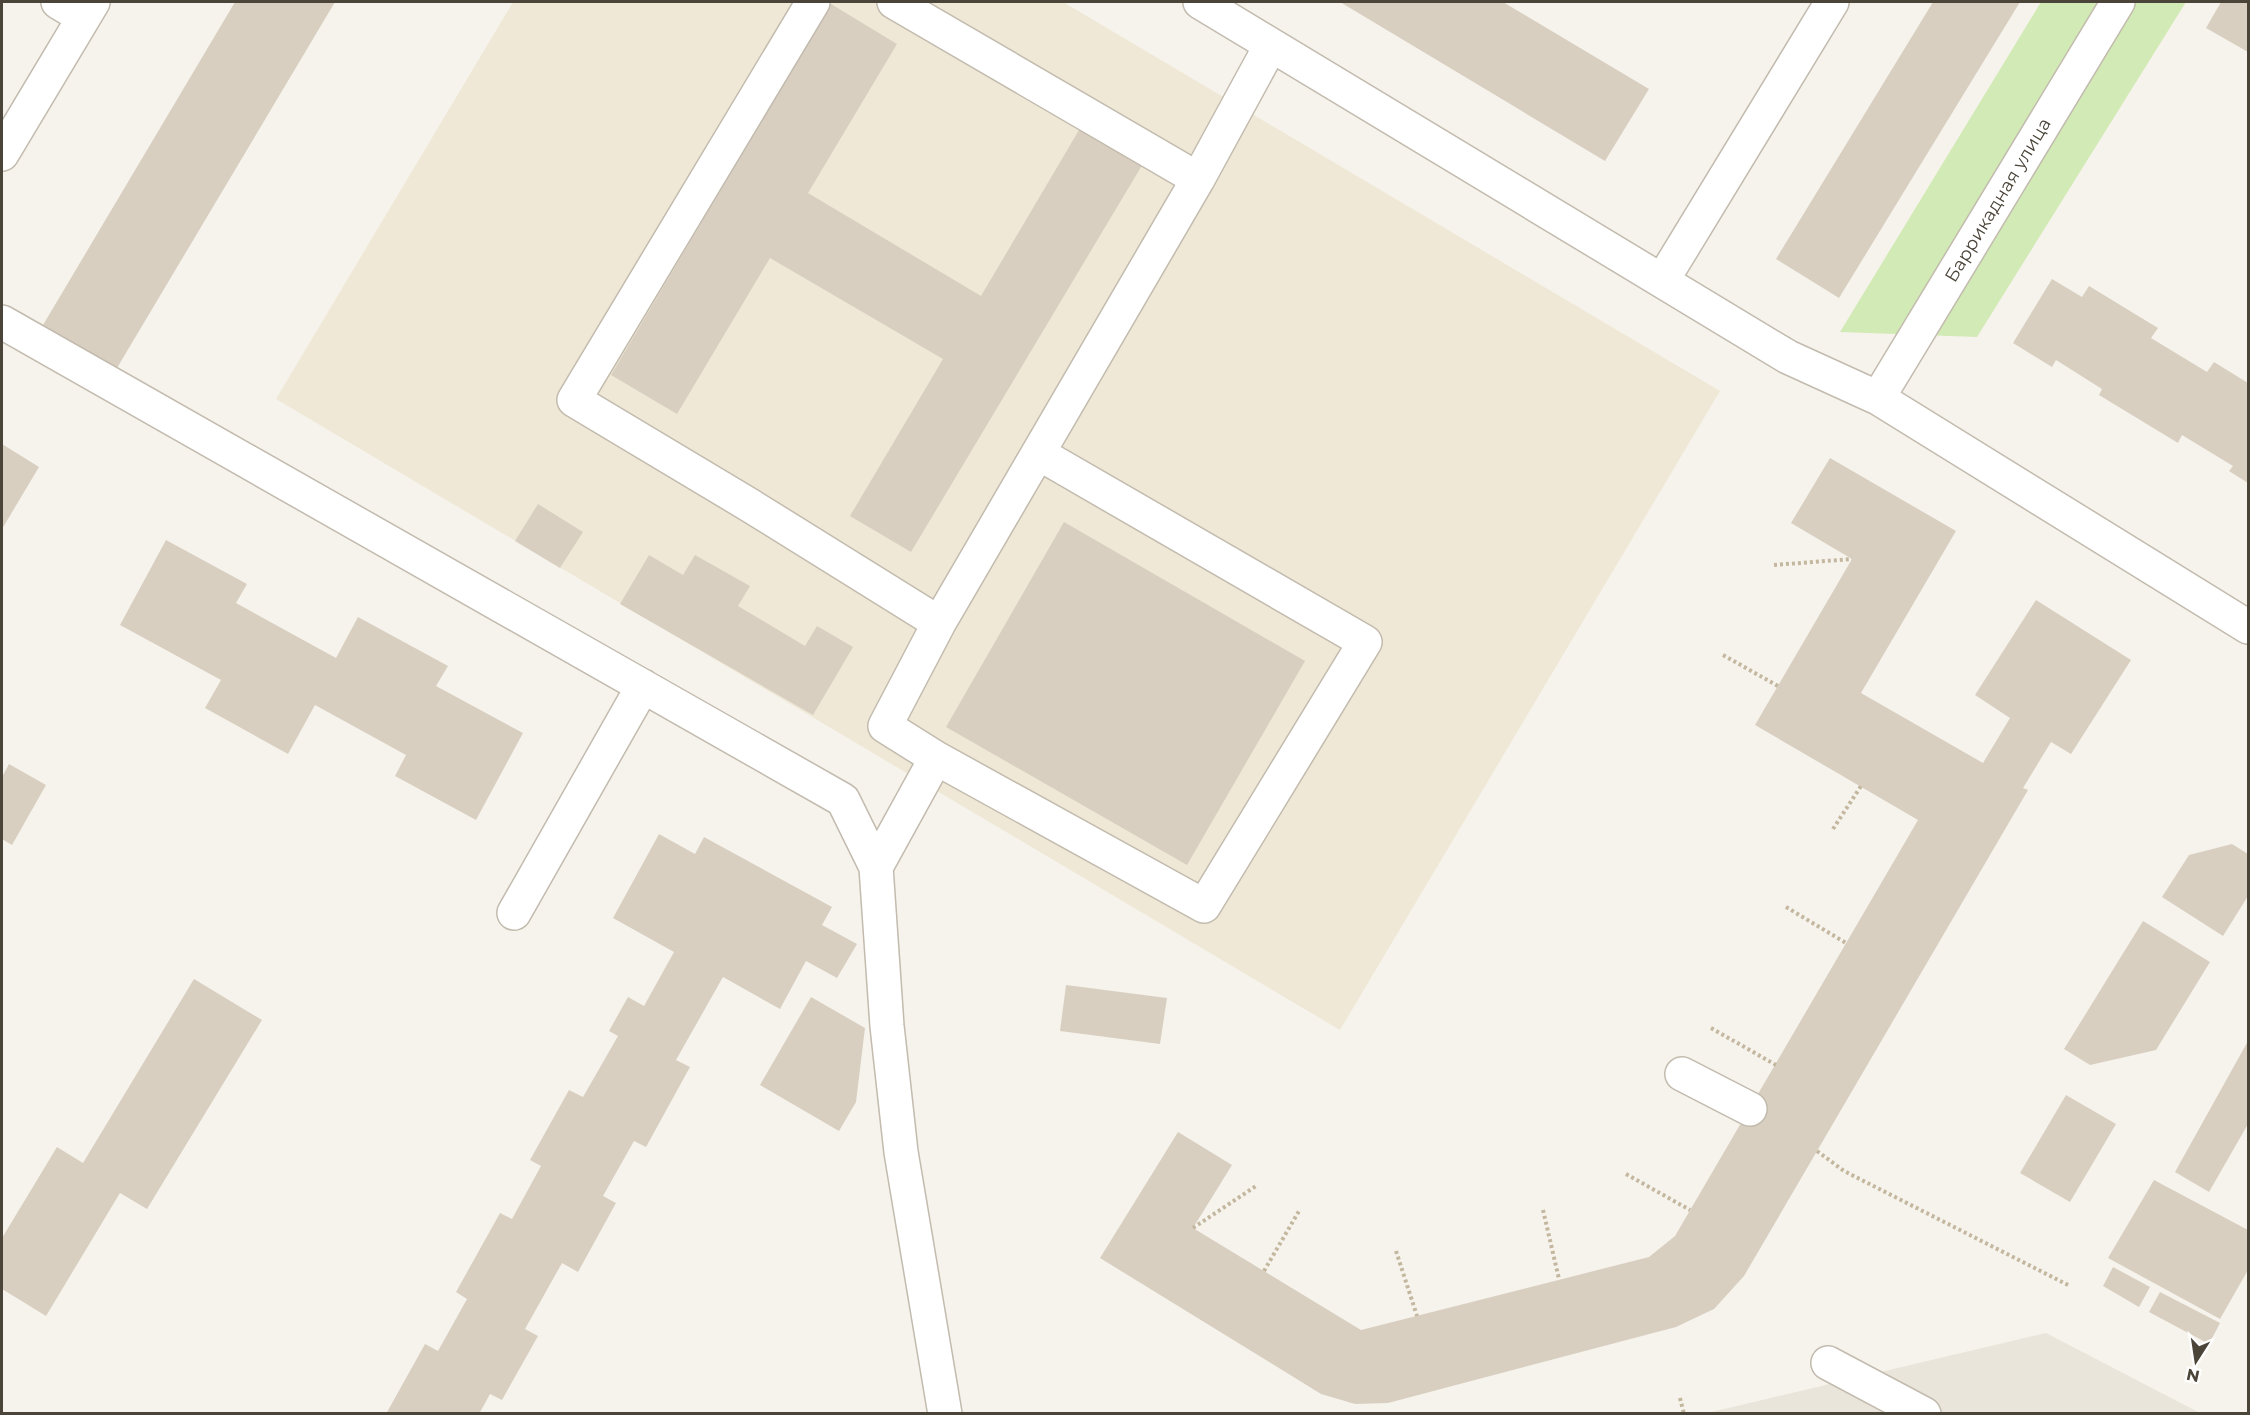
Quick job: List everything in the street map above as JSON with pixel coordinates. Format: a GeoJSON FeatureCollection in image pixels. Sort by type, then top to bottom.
{"type":"FeatureCollection","features":[{"type":"Feature","properties":{"kind":"street"},"geometry":{"type":"LineString","coordinates":[[813,2],[574,400],[751,506],[939,623]]}},
{"type":"Feature","properties":{"kind":"street"},"geometry":{"type":"LineString","coordinates":[[894,2],[1198,179]]}},
{"type":"Feature","properties":{"kind":"street"},"geometry":{"type":"LineString","coordinates":[[1200,2],[1788,357],[1878,398],[2248,627]]}},
{"type":"Feature","properties":{"kind":"street"},"geometry":{"type":"LineString","coordinates":[[1662,281],[1832,2]]}},
{"type":"Feature","properties":{"kind":"street","name":"Баррикадная улица"},"geometry":{"type":"LineString","coordinates":[[1878,398],[2118,2]]}},
{"type":"Feature","properties":{"kind":"street"},"geometry":{"type":"LineString","coordinates":[[2,154],[78,7]]}},
{"type":"Feature","properties":{"kind":"street"},"geometry":{"type":"LineString","coordinates":[[1038,453],[1365,642],[1203,906],[936,758],[885,726],[939,623],[1038,453],[1198,179],[1271,45]]}},
{"type":"Feature","properties":{"kind":"street"},"geometry":{"type":"LineString","coordinates":[[2,322],[843,800],[876,867],[887,1026],[901,1152],[945,1413]]}},
{"type":"Feature","properties":{"kind":"street"},"geometry":{"type":"LineString","coordinates":[[514,913],[643,686]]}},
{"type":"Feature","properties":{"kind":"street"},"geometry":{"type":"LineString","coordinates":[[876,867],[936,758]]}},
{"type":"Feature","properties":{"kind":"street"},"geometry":{"type":"LineString","coordinates":[[1682,1074],[1750,1109]]}},
{"type":"Feature","properties":{"kind":"street"},"geometry":{"type":"LineString","coordinates":[[1828,1363],[1924,1413]]}},
{"type":"Feature","properties":{"kind":"path"},"geometry":{"type":"LineString","coordinates":[[1774,565],[1852,559]]}},
{"type":"Feature","properties":{"kind":"path"},"geometry":{"type":"LineString","coordinates":[[1723,655],[1778,686]]}},
{"type":"Feature","properties":{"kind":"path"},"geometry":{"type":"LineString","coordinates":[[1833,829],[1861,786]]}},
{"type":"Feature","properties":{"kind":"path"},"geometry":{"type":"LineString","coordinates":[[1786,907],[1846,944]]}},
{"type":"Feature","properties":{"kind":"path"},"geometry":{"type":"LineString","coordinates":[[1711,1028],[1776,1065]]}},
{"type":"Feature","properties":{"kind":"path"},"geometry":{"type":"LineString","coordinates":[[1817,1151],[1844,1171],[2070,1286]]}},
{"type":"Feature","properties":{"kind":"path"},"geometry":{"type":"LineString","coordinates":[[1626,1174],[1690,1210]]}},
{"type":"Feature","properties":{"kind":"path"},"geometry":{"type":"LineString","coordinates":[[1193,1228],[1256,1186]]}},
{"type":"Feature","properties":{"kind":"path"},"geometry":{"type":"LineString","coordinates":[[1543,1210],[1559,1280]]}},
{"type":"Feature","properties":{"kind":"path"},"geometry":{"type":"LineString","coordinates":[[1264,1271],[1299,1211]]}},
{"type":"Feature","properties":{"kind":"path"},"geometry":{"type":"LineString","coordinates":[[1396,1251],[1417,1316]]}},
{"type":"Feature","properties":{"kind":"path"},"geometry":{"type":"LineString","coordinates":[[1680,1398],[1684,1413]]}},
{"type":"Feature","properties":{"kind":"shaded area"},"geometry":{"type":"Polygon","coordinates":[[[513,2],[1063,2],[1720,391],[1340,1030],[276,399],[513,2]]]}},
{"type":"Feature","properties":{"kind":"shaded area"},"geometry":{"type":"Polygon","coordinates":[[[2046,1333],[2200,1413],[1703,1414],[2046,1333]]]}},
{"type":"Feature","properties":{"kind":"green space"},"geometry":{"type":"Polygon","coordinates":[[[2041,2],[2186,2],[1977,337],[1840,332],[2041,2]]]}},
{"type":"Feature","properties":{"kind":"building"},"geometry":{"type":"Polygon","coordinates":[[[235,2],[335,2],[117,368],[43,325],[235,2]]]}},
{"type":"Feature","properties":{"kind":"building"},"geometry":{"type":"Polygon","coordinates":[[[1340,2],[1503,2],[1649,89],[1605,161],[1340,2]]]}},
{"type":"Feature","properties":{"kind":"building"},"geometry":{"type":"Polygon","coordinates":[[[1933,2],[2020,2],[1839,298],[1776,259],[1933,2]]]}},
{"type":"Feature","properties":{"kind":"building"},"geometry":{"type":"Polygon","coordinates":[[[2221,2],[2248,2],[2248,52],[2206,28],[2221,2]]]}},
{"type":"Feature","properties":{"kind":"building"},"geometry":{"type":"Polygon","coordinates":[[[831,4],[897,44],[808,193],[981,296],[1082,125],[1144,162],[911,552],[850,516],[943,359],[770,258],[677,414],[611,375],[831,4]]]}},
{"type":"Feature","properties":{"kind":"building"},"geometry":{"type":"Polygon","coordinates":[[[2052,279],[2082,297],[2089,286],[2158,328],[2151,338],[2207,372],[2214,362],[2248,383],[2248,483],[2229,471],[2233,466],[2182,435],[2178,443],[2099,395],[2102,389],[2056,360],[2052,367],[2013,343],[2052,279]]]}},
{"type":"Feature","properties":{"kind":"building"},"geometry":{"type":"Polygon","coordinates":[[[2,444],[39,467],[2,529],[2,444]]]}},
{"type":"Feature","properties":{"kind":"building"},"geometry":{"type":"Polygon","coordinates":[[[1830,458],[1956,531],[1861,693],[1983,763],[2010,718],[1975,695],[2036,600],[2131,660],[2071,754],[2051,742],[2023,788],[2028,790],[1744,1276],[1714,1309],[1676,1327],[1388,1403],[1355,1404],[1321,1394],[1100,1258],[1178,1132],[1232,1165],[1193,1228],[1361,1330],[1649,1257],[1675,1236],[1918,820],[1755,725],[1852,559],[1791,523],[1830,458]]]}},
{"type":"Feature","properties":{"kind":"building"},"geometry":{"type":"Polygon","coordinates":[[[538,504],[583,532],[560,568],[515,541],[538,504]]]}},
{"type":"Feature","properties":{"kind":"building"},"geometry":{"type":"Polygon","coordinates":[[[1064,522],[1305,661],[1187,865],[946,727],[1064,522]]]}},
{"type":"Feature","properties":{"kind":"building"},"geometry":{"type":"Polygon","coordinates":[[[166,540],[247,584],[236,603],[336,658],[358,617],[448,666],[436,686],[523,733],[476,820],[395,776],[406,755],[315,705],[288,754],[205,708],[221,680],[120,625],[166,540]]]}},
{"type":"Feature","properties":{"kind":"building"},"geometry":{"type":"Polygon","coordinates":[[[649,555],[683,575],[695,555],[750,586],[738,606],[805,646],[817,626],[853,647],[813,715],[620,604],[649,555]]]}},
{"type":"Feature","properties":{"kind":"building"},"geometry":{"type":"Polygon","coordinates":[[[9,764],[46,785],[12,845],[2,839],[2,777],[9,764]]]}},
{"type":"Feature","properties":{"kind":"building"},"geometry":{"type":"Polygon","coordinates":[[[659,834],[695,854],[704,837],[832,907],[822,925],[857,944],[837,978],[806,961],[780,1009],[723,977],[676,1060],[690,1067],[646,1147],[634,1141],[603,1196],[616,1203],[578,1272],[562,1263],[525,1329],[538,1336],[502,1400],[490,1394],[479,1414],[386,1414],[425,1344],[438,1351],[467,1299],[456,1292],[500,1213],[512,1219],[541,1166],[530,1160],[569,1090],[583,1097],[618,1036],[609,1031],[628,997],[644,1006],[674,952],[613,918],[659,834]]]}},
{"type":"Feature","properties":{"kind":"building"},"geometry":{"type":"Polygon","coordinates":[[[2232,844],[2248,854],[2248,896],[2223,936],[2162,897],[2189,855],[2232,844]]]}},
{"type":"Feature","properties":{"kind":"building"},"geometry":{"type":"Polygon","coordinates":[[[2143,921],[2210,962],[2156,1050],[2090,1065],[2064,1049],[2143,921]]]}},
{"type":"Feature","properties":{"kind":"building"},"geometry":{"type":"Polygon","coordinates":[[[194,979],[262,1020],[147,1209],[120,1193],[46,1316],[2,1289],[2,1238],[57,1147],[83,1163],[194,979]]]}},
{"type":"Feature","properties":{"kind":"building"},"geometry":{"type":"Polygon","coordinates":[[[1066,985],[1167,998],[1160,1044],[1060,1031],[1066,985]]]}},
{"type":"Feature","properties":{"kind":"building"},"geometry":{"type":"Polygon","coordinates":[[[811,997],[865,1028],[856,1102],[839,1131],[760,1085],[811,997]]]}},
{"type":"Feature","properties":{"kind":"building"},"geometry":{"type":"Polygon","coordinates":[[[2248,1041],[2248,1124],[2209,1192],[2175,1172],[2248,1041]]]}},
{"type":"Feature","properties":{"kind":"building"},"geometry":{"type":"Polygon","coordinates":[[[2066,1095],[2116,1124],[2070,1202],[2020,1173],[2066,1095]]]}},
{"type":"Feature","properties":{"kind":"building"},"geometry":{"type":"Polygon","coordinates":[[[2154,1180],[2248,1230],[2248,1270],[2220,1319],[2108,1258],[2154,1180]]]}},
{"type":"Feature","properties":{"kind":"building"},"geometry":{"type":"Polygon","coordinates":[[[2113,1267],[2150,1287],[2139,1307],[2103,1286],[2113,1267]]]}},
{"type":"Feature","properties":{"kind":"building"},"geometry":{"type":"Polygon","coordinates":[[[2160,1292],[2220,1323],[2209,1344],[2149,1312],[2160,1292]]]}}]}
